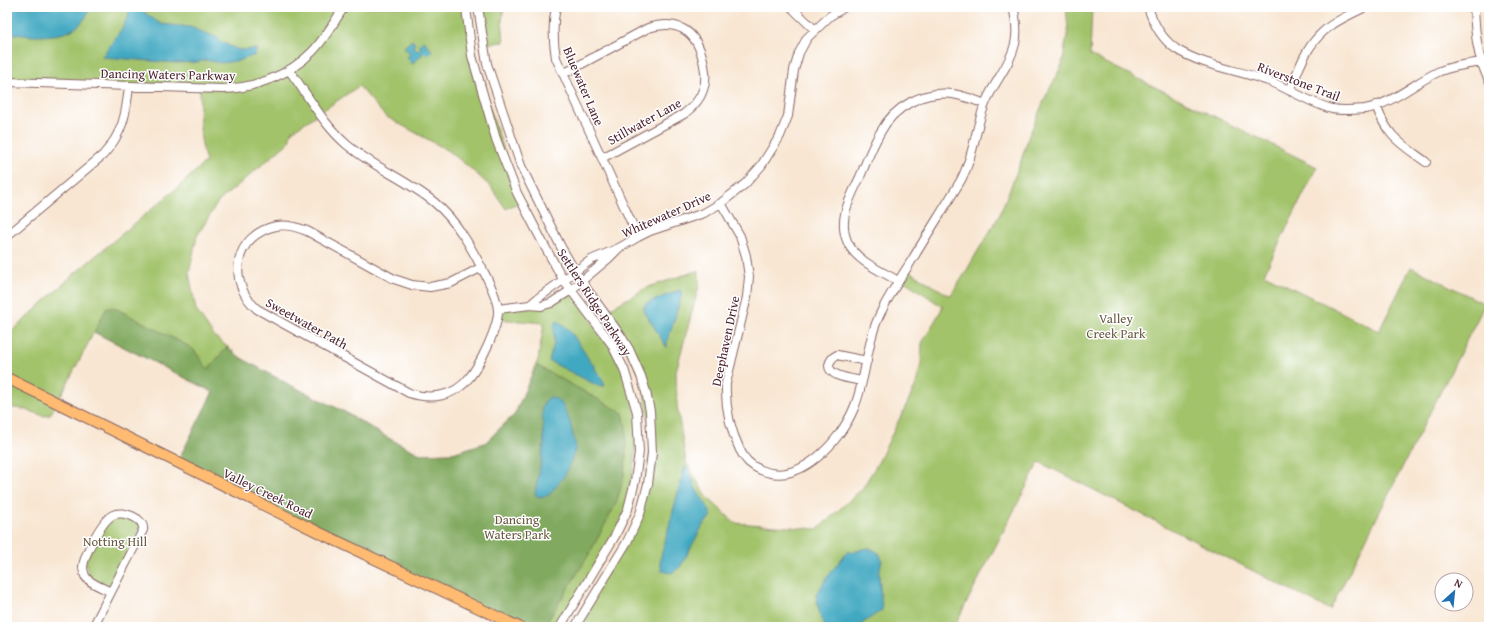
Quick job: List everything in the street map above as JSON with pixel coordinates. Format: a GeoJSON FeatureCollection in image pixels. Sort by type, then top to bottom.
{"type":"FeatureCollection","features":[{"type":"Feature","properties":{"kind":"main road","name":"Valley Creek Road"},"geometry":{"type":"LineString","coordinates":[[7,378],[320,533],[519,627]]}},
{"type":"Feature","properties":{"kind":"street","name":"Dancing Waters Parkway"},"geometry":{"type":"LineString","coordinates":[[7,82],[234,88],[273,78],[289,70],[312,51],[344,7]]}},
{"type":"Feature","properties":{"kind":"street","name":"Settlers Ridge Parkway"},"geometry":{"type":"LineString","coordinates":[[466,7],[472,56],[496,139],[517,193],[564,280],[611,343],[624,369],[637,412],[639,452],[632,495],[622,522],[560,627]]}},
{"type":"Feature","properties":{"kind":"street","name":"Settlers Ridge Parkway"},"geometry":{"type":"LineString","coordinates":[[478,7],[487,64],[521,166],[561,247],[575,271],[621,336],[635,362],[646,392],[651,424],[652,454],[644,500],[627,542],[575,627]]}},
{"type":"Feature","properties":{"kind":"street","name":"Bluewater Lane"},"geometry":{"type":"LineString","coordinates":[[556,7],[552,34],[556,58],[638,237]]}},
{"type":"Feature","properties":{"kind":"street"},"geometry":{"type":"LineString","coordinates":[[791,7],[815,30]]}},
{"type":"Feature","properties":{"kind":"street","name":"Whitewater Drive"},"geometry":{"type":"LineString","coordinates":[[530,305],[591,260],[619,248],[638,237],[704,213],[735,193],[754,174],[780,136],[788,116],[794,70],[799,53],[807,38],[830,16],[845,7]]}},
{"type":"Feature","properties":{"kind":"street","name":"Deephaven Drive"},"geometry":{"type":"LineString","coordinates":[[721,203],[740,236],[746,256],[749,276],[747,297],[726,382],[725,395],[728,412],[735,439],[744,458],[756,468],[772,474],[788,473],[803,467],[830,445],[844,427],[854,407],[862,382],[877,320],[898,281],[965,172],[977,136],[985,104],[990,92],[1010,60],[1015,43],[1016,21],[1013,7]]}},
{"type":"Feature","properties":{"kind":"street","name":"Riverstone Trail"},"geometry":{"type":"LineString","coordinates":[[1148,7],[1151,17],[1160,32],[1174,48],[1187,56],[1250,74],[1331,109],[1348,110],[1366,108],[1384,103],[1440,71],[1482,62]]}},
{"type":"Feature","properties":{"kind":"street"},"geometry":{"type":"LineString","coordinates":[[1290,91],[1301,62],[1311,44],[1325,29],[1365,7]]}},
{"type":"Feature","properties":{"kind":"street"},"geometry":{"type":"LineString","coordinates":[[1474,7],[1477,47],[1489,80]]}},
{"type":"Feature","properties":{"kind":"street","name":"Stillwater Lane"},"geometry":{"type":"LineString","coordinates":[[563,74],[648,28],[659,25],[668,24],[682,28],[694,38],[700,49],[705,70],[705,81],[699,100],[692,108],[684,114],[602,158]]}},
{"type":"Feature","properties":{"kind":"street","name":"Sweetwater Path"},"geometry":{"type":"LineString","coordinates":[[289,70],[320,116],[341,140],[359,154],[422,193],[443,210],[467,239],[482,267],[492,290],[498,309],[496,325],[476,368],[467,381],[455,391],[445,395],[434,398],[420,397],[409,393],[257,309],[250,303],[244,295],[238,276],[242,252],[248,242],[256,235],[276,226],[296,227],[307,231],[394,279],[412,285],[425,287],[440,286],[451,283],[482,267]]}},
{"type":"Feature","properties":{"kind":"street"},"geometry":{"type":"LineString","coordinates":[[7,236],[110,147],[120,132],[123,123],[126,112],[129,86]]}},
{"type":"Feature","properties":{"kind":"street"},"geometry":{"type":"LineString","coordinates":[[898,281],[857,255],[848,242],[844,226],[846,209],[880,132],[890,118],[905,105],[919,98],[932,94],[953,94],[970,98],[985,104]]}},
{"type":"Feature","properties":{"kind":"street"},"geometry":{"type":"LineString","coordinates":[[1376,105],[1381,122],[1390,134],[1426,162]]}},
{"type":"Feature","properties":{"kind":"street","name":"Whitewater Drive"},"geometry":{"type":"LineString","coordinates":[[498,309],[530,305],[541,306],[551,303],[571,290],[608,260],[619,248]]}},
{"type":"Feature","properties":{"kind":"street"},"geometry":{"type":"LineString","coordinates":[[862,382],[835,375],[830,370],[830,363],[833,357],[837,356],[867,361]]}},
{"type":"Feature","properties":{"kind":"street"},"geometry":{"type":"LineString","coordinates":[[93,627],[111,592],[143,528],[140,521],[123,513],[117,513],[110,516],[103,523],[85,559],[83,568],[86,578],[111,592]]}},
{"type":"Feature","properties":{"kind":"green space","name":"Dancing Waters Park"},"geometry":{"type":"Polygon","coordinates":[[[7,7],[466,7],[472,56],[521,201],[506,209],[491,187],[470,168],[449,151],[385,116],[359,86],[291,132],[289,142],[218,202],[197,236],[189,273],[196,310],[214,336],[241,358],[286,383],[345,412],[388,438],[420,454],[453,453],[485,443],[515,414],[538,360],[544,323],[497,319],[498,309],[541,306],[571,290],[624,369],[639,424],[628,509],[560,627],[519,627],[177,463],[213,392],[94,332],[50,415],[44,416],[23,409],[7,407],[7,337],[9,334],[74,274],[183,183],[206,161],[203,152],[201,134],[200,88],[7,82],[7,7]]]}},
{"type":"Feature","properties":{"kind":"green space"},"geometry":{"type":"Polygon","coordinates":[[[478,7],[504,7],[502,20],[504,42],[484,44],[478,7]]]}},
{"type":"Feature","properties":{"kind":"green space","name":"Valley Creek Park"},"geometry":{"type":"Polygon","coordinates":[[[1066,7],[1092,7],[1090,55],[1317,167],[1264,274],[1379,331],[1411,267],[1485,304],[1330,610],[1039,462],[954,627],[575,627],[640,514],[652,438],[641,376],[604,312],[646,288],[699,270],[699,286],[676,371],[677,405],[686,462],[706,496],[735,523],[818,529],[862,489],[879,461],[915,387],[921,364],[922,343],[943,307],[900,278],[906,269],[950,296],[964,275],[999,216],[1021,161],[1028,138],[1046,96],[1062,65],[1068,29],[1066,7]]]}},
{"type":"Feature","properties":{"kind":"green space"},"geometry":{"type":"Polygon","coordinates":[[[108,307],[115,308],[190,347],[194,350],[207,368],[209,368],[227,347],[241,358],[286,383],[345,412],[388,438],[420,454],[453,453],[485,443],[515,414],[536,365],[623,413],[626,427],[626,457],[624,476],[616,504],[588,556],[544,627],[519,627],[177,463],[213,392],[94,332],[108,307]]]}},
{"type":"Feature","properties":{"kind":"green space","name":"Notting Hill"},"geometry":{"type":"Polygon","coordinates":[[[114,514],[142,523],[111,592],[89,580],[85,559],[114,514]]]}},
{"type":"Feature","properties":{"kind":"water"},"geometry":{"type":"Polygon","coordinates":[[[7,7],[90,7],[81,23],[68,32],[34,36],[7,32],[7,7]]]}},
{"type":"Feature","properties":{"kind":"water"},"geometry":{"type":"Polygon","coordinates":[[[130,7],[143,7],[145,13],[161,24],[190,27],[218,38],[221,42],[239,50],[257,49],[255,55],[238,61],[220,63],[206,60],[199,62],[176,63],[102,57],[127,19],[130,7]]]}},
{"type":"Feature","properties":{"kind":"water"},"geometry":{"type":"Polygon","coordinates":[[[412,40],[415,44],[413,47],[417,51],[421,48],[419,45],[424,41],[432,51],[428,55],[425,52],[412,64],[407,57],[410,54],[404,47],[412,40]]]}},
{"type":"Feature","properties":{"kind":"water"},"geometry":{"type":"Polygon","coordinates":[[[680,290],[682,292],[681,297],[667,343],[667,348],[644,311],[644,307],[647,303],[680,290]]]}},
{"type":"Feature","properties":{"kind":"water"},"geometry":{"type":"Polygon","coordinates":[[[557,321],[567,328],[576,340],[591,363],[595,366],[595,369],[605,386],[598,386],[549,361],[554,343],[554,325],[557,321]]]}},
{"type":"Feature","properties":{"kind":"water"},"geometry":{"type":"Polygon","coordinates":[[[550,397],[556,399],[562,404],[570,422],[576,448],[565,475],[549,495],[539,497],[535,494],[544,445],[542,407],[546,400],[550,397]]]}},
{"type":"Feature","properties":{"kind":"water"},"geometry":{"type":"Polygon","coordinates":[[[685,466],[697,491],[708,507],[711,516],[702,527],[681,566],[671,573],[662,571],[660,560],[685,466]]]}},
{"type":"Feature","properties":{"kind":"water"},"geometry":{"type":"Polygon","coordinates":[[[870,548],[879,553],[882,560],[879,573],[882,610],[857,627],[825,627],[820,616],[816,595],[830,573],[848,551],[852,553],[870,548]]]}}]}
